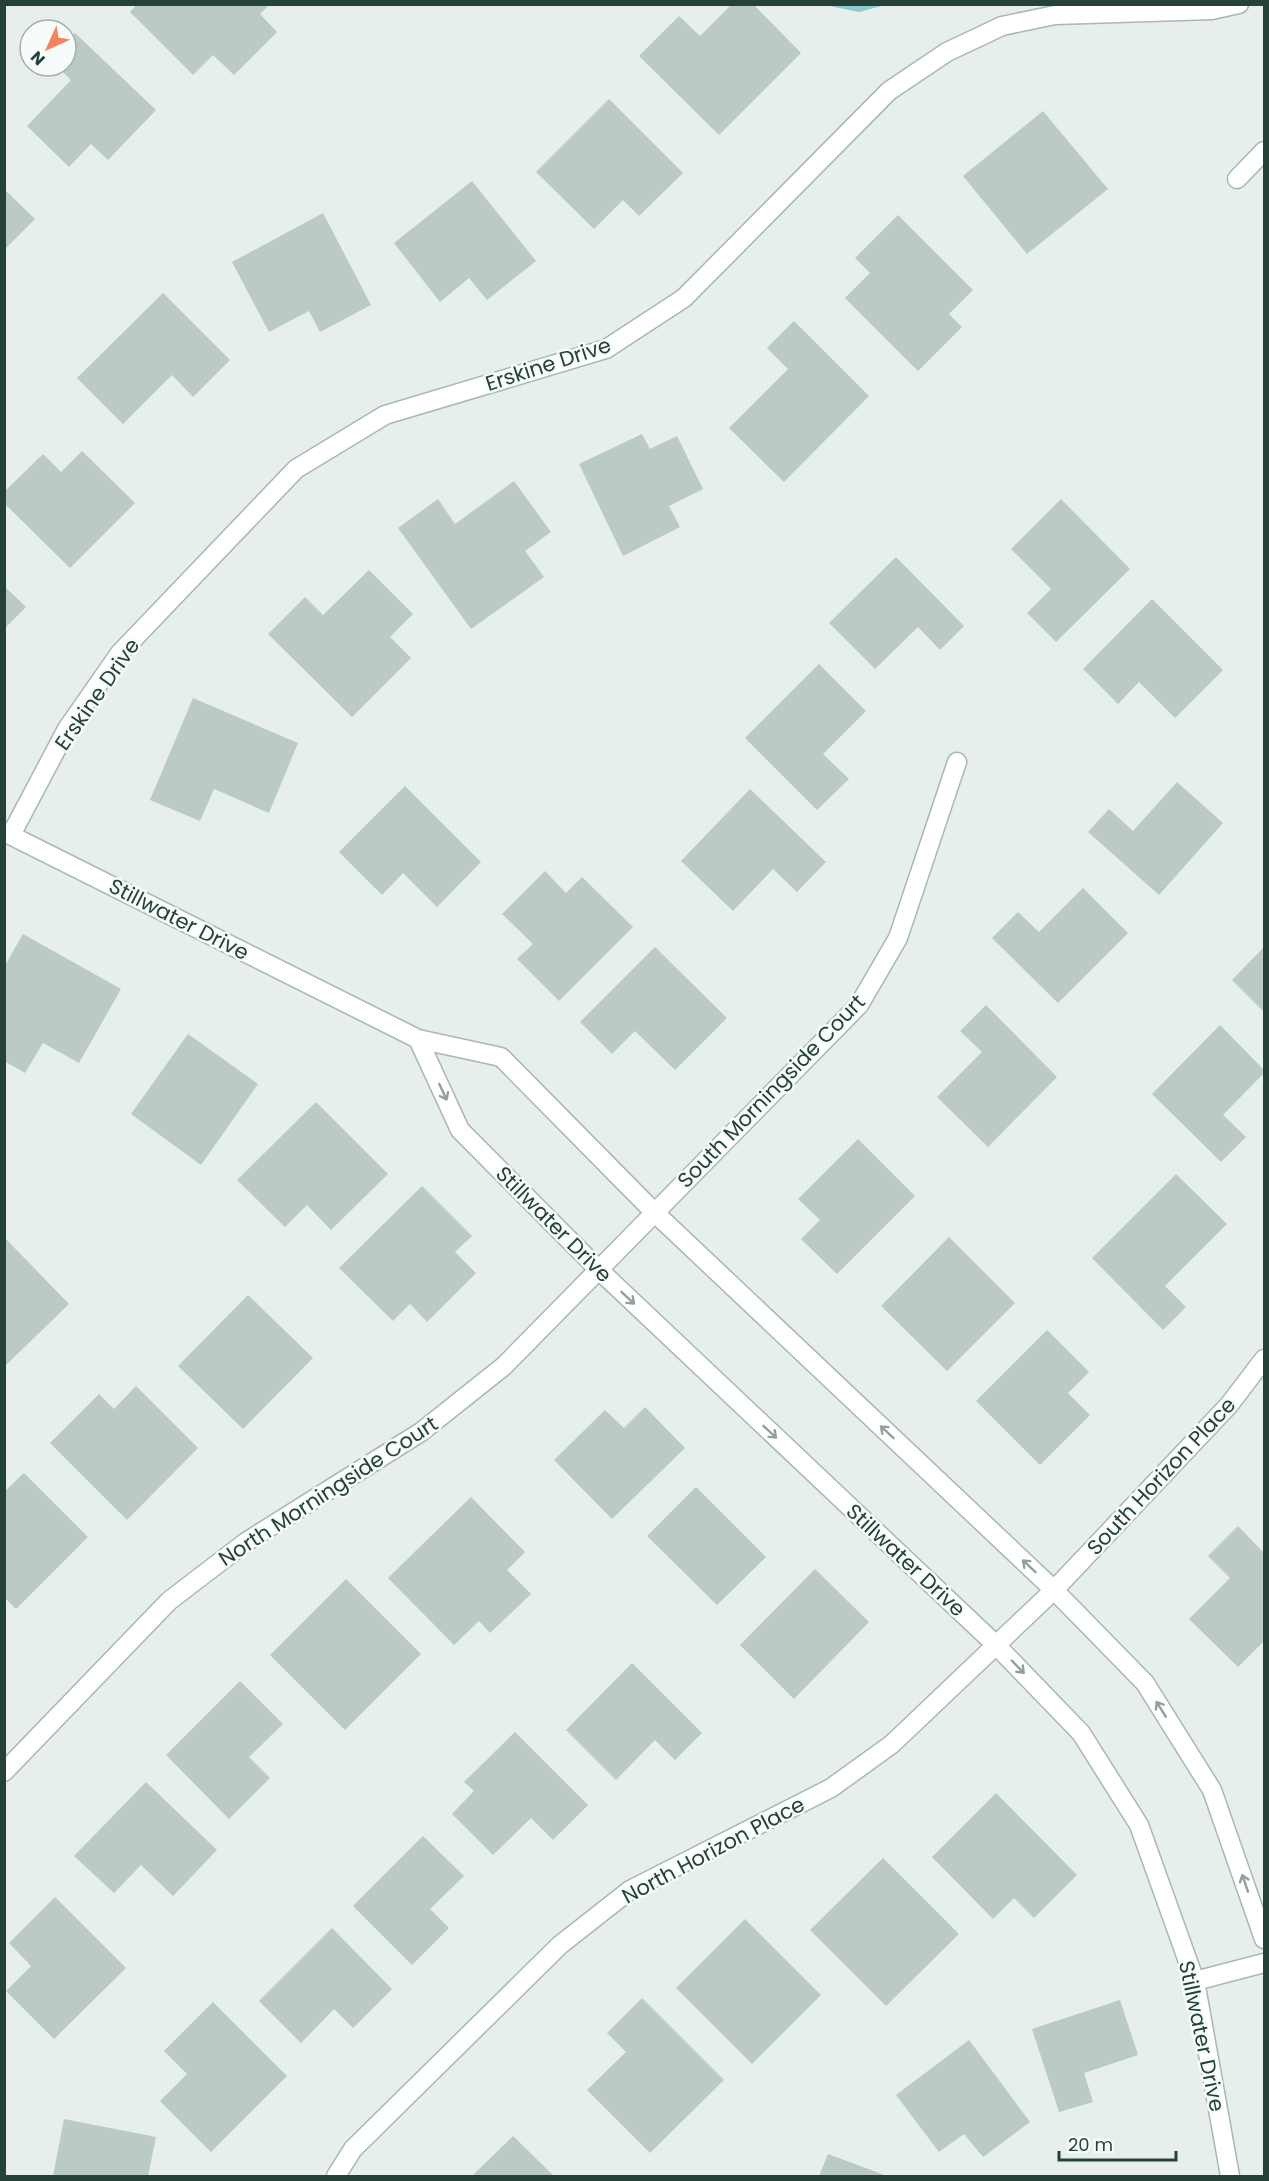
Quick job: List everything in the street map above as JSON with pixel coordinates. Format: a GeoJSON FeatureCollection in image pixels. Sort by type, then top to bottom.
{"type":"FeatureCollection","features":[{"type":"Feature","properties":{"kind":"street","name":"Erskine Drive"},"geometry":{"type":"LineString","coordinates":[[8,833],[67,729],[120,653],[296,469],[385,415],[606,349],[684,298],[888,91],[947,52],[1002,26],[1055,15],[1212,10],[1239,4]]}},
{"type":"Feature","properties":{"kind":"street"},"geometry":{"type":"LineString","coordinates":[[1237,179],[1264,151]]}},
{"type":"Feature","properties":{"kind":"street","name":"South Morningside Court"},"geometry":{"type":"LineString","coordinates":[[654,1212],[858,1005],[898,938],[957,762]]}},
{"type":"Feature","properties":{"kind":"street","name":"Stillwater Drive"},"geometry":{"type":"LineString","coordinates":[[8,833],[418,1039],[501,1057],[654,1212],[1054,1590],[1145,1683],[1212,1790],[1264,1939]]}},
{"type":"Feature","properties":{"kind":"street","name":"Stillwater Drive"},"geometry":{"type":"LineString","coordinates":[[418,1039],[460,1130],[599,1270],[996,1645],[1081,1733],[1139,1825],[1195,1981],[1230,2176]]}},
{"type":"Feature","properties":{"kind":"street","name":"North Morningside Court"},"geometry":{"type":"LineString","coordinates":[[4,1772],[169,1601],[246,1542],[422,1432],[504,1366],[654,1212]]}},
{"type":"Feature","properties":{"kind":"street","name":"South Horizon Place"},"geometry":{"type":"LineString","coordinates":[[1054,1590],[1229,1405],[1264,1359]]}},
{"type":"Feature","properties":{"kind":"street","name":"North Horizon Place"},"geometry":{"type":"LineString","coordinates":[[336,2176],[353,2149],[560,1945],[630,1890],[831,1788],[892,1744],[1054,1590]]}},
{"type":"Feature","properties":{"kind":"street"},"geometry":{"type":"LineString","coordinates":[[1195,1981],[1264,1963]]}},
{"type":"Feature","properties":{"kind":"water"},"geometry":{"type":"Polygon","coordinates":[[[885,4],[859,12],[825,5],[885,4]]]}},
{"type":"Feature","properties":{"kind":"building"},"geometry":{"type":"Polygon","coordinates":[[[137,4],[270,4],[260,14],[277,32],[234,75],[213,55],[193,75],[130,12],[137,4]]]}},
{"type":"Feature","properties":{"kind":"building"},"geometry":{"type":"Polygon","coordinates":[[[732,4],[753,4],[801,53],[719,135],[639,56],[679,16],[700,36],[732,4]]]}},
{"type":"Feature","properties":{"kind":"building"},"geometry":{"type":"Polygon","coordinates":[[[78,36],[156,110],[108,160],[91,144],[69,167],[27,126],[71,80],[69,78],[78,78],[78,36]]]}},
{"type":"Feature","properties":{"kind":"building"},"geometry":{"type":"Polygon","coordinates":[[[609,99],[683,173],[639,216],[623,200],[594,229],[536,172],[609,99]]]}},
{"type":"Feature","properties":{"kind":"building"},"geometry":{"type":"Polygon","coordinates":[[[1043,111],[1108,189],[1027,254],[963,176],[1043,111]]]}},
{"type":"Feature","properties":{"kind":"building"},"geometry":{"type":"Polygon","coordinates":[[[472,181],[536,261],[487,300],[469,278],[440,302],[394,243],[472,181]]]}},
{"type":"Feature","properties":{"kind":"building"},"geometry":{"type":"Polygon","coordinates":[[[4,189],[35,219],[4,250],[4,189]]]}},
{"type":"Feature","properties":{"kind":"building"},"geometry":{"type":"Polygon","coordinates":[[[323,213],[371,305],[320,332],[309,311],[269,332],[232,262],[323,213]]]}},
{"type":"Feature","properties":{"kind":"building"},"geometry":{"type":"Polygon","coordinates":[[[898,215],[973,290],[949,314],[962,327],[918,371],[845,298],[870,273],[855,258],[898,215]]]}},
{"type":"Feature","properties":{"kind":"building"},"geometry":{"type":"Polygon","coordinates":[[[163,293],[230,360],[193,397],[172,375],[123,424],[77,378],[163,293]]]}},
{"type":"Feature","properties":{"kind":"building"},"geometry":{"type":"Polygon","coordinates":[[[794,321],[869,396],[784,482],[729,428],[788,369],[767,348],[794,321]]]}},
{"type":"Feature","properties":{"kind":"building"},"geometry":{"type":"Polygon","coordinates":[[[642,434],[650,449],[677,436],[703,489],[669,506],[680,527],[623,556],[579,464],[642,434]]]}},
{"type":"Feature","properties":{"kind":"building"},"geometry":{"type":"Polygon","coordinates":[[[82,451],[135,503],[70,568],[4,503],[4,492],[43,454],[61,472],[82,451]]]}},
{"type":"Feature","properties":{"kind":"building"},"geometry":{"type":"Polygon","coordinates":[[[514,481],[551,532],[525,551],[544,577],[471,629],[398,528],[438,499],[455,524],[514,481]]]}},
{"type":"Feature","properties":{"kind":"building"},"geometry":{"type":"Polygon","coordinates":[[[1061,499],[1130,569],[1056,642],[1027,613],[1051,589],[1011,549],[1061,499]]]}},
{"type":"Feature","properties":{"kind":"building"},"geometry":{"type":"Polygon","coordinates":[[[896,557],[964,626],[940,650],[918,627],[875,669],[829,623],[896,557]]]}},
{"type":"Feature","properties":{"kind":"building"},"geometry":{"type":"Polygon","coordinates":[[[369,570],[413,614],[390,637],[411,658],[352,717],[268,634],[305,597],[323,615],[369,570]]]}},
{"type":"Feature","properties":{"kind":"building"},"geometry":{"type":"Polygon","coordinates":[[[4,586],[26,607],[4,629],[4,586]]]}},
{"type":"Feature","properties":{"kind":"building"},"geometry":{"type":"Polygon","coordinates":[[[1152,599],[1223,670],[1175,718],[1139,682],[1118,704],[1083,669],[1152,599]]]}},
{"type":"Feature","properties":{"kind":"building"},"geometry":{"type":"Polygon","coordinates":[[[819,664],[866,711],[823,754],[849,779],[817,810],[745,738],[819,664]]]}},
{"type":"Feature","properties":{"kind":"building"},"geometry":{"type":"Polygon","coordinates":[[[193,698],[298,743],[269,813],[214,789],[200,821],[150,800],[193,698]]]}},
{"type":"Feature","properties":{"kind":"building"},"geometry":{"type":"Polygon","coordinates":[[[1177,782],[1223,823],[1159,895],[1088,832],[1109,809],[1133,831],[1177,782]]]}},
{"type":"Feature","properties":{"kind":"building"},"geometry":{"type":"Polygon","coordinates":[[[405,786],[481,862],[437,907],[403,873],[382,895],[339,852],[405,786]]]}},
{"type":"Feature","properties":{"kind":"building"},"geometry":{"type":"Polygon","coordinates":[[[750,789],[826,862],[797,892],[773,869],[733,911],[681,861],[750,789]]]}},
{"type":"Feature","properties":{"kind":"building"},"geometry":{"type":"Polygon","coordinates":[[[545,871],[566,893],[582,877],[633,927],[559,1001],[517,959],[533,944],[502,914],[545,871]]]}},
{"type":"Feature","properties":{"kind":"building"},"geometry":{"type":"Polygon","coordinates":[[[1083,888],[1128,933],[1058,1003],[992,938],[1018,912],[1039,932],[1083,888]]]}},
{"type":"Feature","properties":{"kind":"building"},"geometry":{"type":"Polygon","coordinates":[[[23,934],[121,989],[79,1063],[43,1043],[25,1073],[4,1061],[4,967],[23,934]]]}},
{"type":"Feature","properties":{"kind":"building"},"geometry":{"type":"Polygon","coordinates":[[[655,947],[727,1018],[675,1070],[635,1031],[612,1054],[580,1022],[655,947]]]}},
{"type":"Feature","properties":{"kind":"building"},"geometry":{"type":"Polygon","coordinates":[[[1264,947],[1264,1012],[1232,980],[1264,947]]]}},
{"type":"Feature","properties":{"kind":"building"},"geometry":{"type":"Polygon","coordinates":[[[986,1005],[1057,1077],[988,1147],[937,1097],[982,1052],[960,1031],[986,1005]]]}},
{"type":"Feature","properties":{"kind":"building"},"geometry":{"type":"Polygon","coordinates":[[[1220,1025],[1264,1070],[1264,1073],[1223,1115],[1246,1137],[1221,1162],[1152,1094],[1220,1025]]]}},
{"type":"Feature","properties":{"kind":"building"},"geometry":{"type":"Polygon","coordinates":[[[188,1034],[258,1084],[201,1165],[131,1114],[188,1034]]]}},
{"type":"Feature","properties":{"kind":"building"},"geometry":{"type":"Polygon","coordinates":[[[316,1102],[388,1174],[331,1230],[307,1205],[285,1227],[237,1180],[316,1102]]]}},
{"type":"Feature","properties":{"kind":"building"},"geometry":{"type":"Polygon","coordinates":[[[858,1139],[915,1196],[837,1274],[801,1239],[820,1220],[798,1199],[858,1139]]]}},
{"type":"Feature","properties":{"kind":"building"},"geometry":{"type":"Polygon","coordinates":[[[1176,1174],[1227,1224],[1165,1286],[1186,1307],[1163,1330],[1092,1258],[1176,1174]]]}},
{"type":"Feature","properties":{"kind":"building"},"geometry":{"type":"Polygon","coordinates":[[[422,1186],[472,1236],[455,1252],[476,1273],[427,1322],[410,1304],[393,1321],[339,1268],[422,1186]]]}},
{"type":"Feature","properties":{"kind":"building"},"geometry":{"type":"Polygon","coordinates":[[[4,1237],[69,1304],[4,1367],[4,1237]]]}},
{"type":"Feature","properties":{"kind":"building"},"geometry":{"type":"Polygon","coordinates":[[[949,1237],[1015,1303],[947,1371],[881,1306],[949,1237]]]}},
{"type":"Feature","properties":{"kind":"building"},"geometry":{"type":"Polygon","coordinates":[[[248,1295],[313,1358],[243,1429],[178,1366],[248,1295]]]}},
{"type":"Feature","properties":{"kind":"building"},"geometry":{"type":"Polygon","coordinates":[[[1047,1330],[1089,1372],[1068,1393],[1090,1415],[1040,1465],[976,1401],[1047,1330]]]}},
{"type":"Feature","properties":{"kind":"building"},"geometry":{"type":"Polygon","coordinates":[[[136,1386],[198,1448],[127,1520],[50,1443],[99,1394],[114,1409],[136,1386]]]}},
{"type":"Feature","properties":{"kind":"building"},"geometry":{"type":"Polygon","coordinates":[[[645,1407],[685,1448],[612,1519],[554,1460],[605,1410],[624,1428],[645,1407]]]}},
{"type":"Feature","properties":{"kind":"building"},"geometry":{"type":"Polygon","coordinates":[[[24,1473],[88,1537],[16,1609],[4,1597],[4,1492],[24,1473]]]}},
{"type":"Feature","properties":{"kind":"building"},"geometry":{"type":"Polygon","coordinates":[[[696,1487],[766,1557],[717,1605],[647,1536],[696,1487]]]}},
{"type":"Feature","properties":{"kind":"building"},"geometry":{"type":"Polygon","coordinates":[[[471,1497],[525,1552],[507,1570],[531,1594],[490,1633],[479,1621],[454,1645],[388,1578],[471,1497]]]}},
{"type":"Feature","properties":{"kind":"building"},"geometry":{"type":"Polygon","coordinates":[[[1238,1526],[1264,1553],[1264,1641],[1238,1667],[1189,1619],[1230,1578],[1208,1556],[1238,1526]]]}},
{"type":"Feature","properties":{"kind":"building"},"geometry":{"type":"Polygon","coordinates":[[[815,1569],[869,1622],[794,1699],[740,1645],[815,1569]]]}},
{"type":"Feature","properties":{"kind":"building"},"geometry":{"type":"Polygon","coordinates":[[[346,1579],[421,1654],[345,1730],[270,1655],[346,1579]]]}},
{"type":"Feature","properties":{"kind":"building"},"geometry":{"type":"Polygon","coordinates":[[[632,1663],[702,1733],[675,1760],[655,1740],[616,1780],[566,1730],[632,1663]]]}},
{"type":"Feature","properties":{"kind":"building"},"geometry":{"type":"Polygon","coordinates":[[[240,1681],[283,1724],[249,1757],[270,1778],[229,1819],[166,1755],[240,1681]]]}},
{"type":"Feature","properties":{"kind":"building"},"geometry":{"type":"Polygon","coordinates":[[[515,1732],[588,1805],[553,1840],[531,1818],[493,1855],[452,1814],[474,1791],[464,1782],[515,1732]]]}},
{"type":"Feature","properties":{"kind":"building"},"geometry":{"type":"Polygon","coordinates":[[[146,1782],[217,1850],[173,1896],[141,1865],[114,1893],[74,1856],[146,1782]]]}},
{"type":"Feature","properties":{"kind":"building"},"geometry":{"type":"Polygon","coordinates":[[[996,1793],[1077,1875],[1034,1918],[1014,1898],[993,1919],[932,1857],[996,1793]]]}},
{"type":"Feature","properties":{"kind":"building"},"geometry":{"type":"Polygon","coordinates":[[[423,1836],[464,1876],[430,1909],[449,1928],[412,1965],[353,1906],[423,1836]]]}},
{"type":"Feature","properties":{"kind":"building"},"geometry":{"type":"Polygon","coordinates":[[[883,1858],[959,1934],[886,2006],[810,1930],[883,1858]]]}},
{"type":"Feature","properties":{"kind":"building"},"geometry":{"type":"Polygon","coordinates":[[[55,1897],[126,1968],[54,2039],[6,1991],[31,1966],[9,1943],[55,1897]]]}},
{"type":"Feature","properties":{"kind":"building"},"geometry":{"type":"Polygon","coordinates":[[[745,1919],[821,1995],[752,2064],[676,1988],[745,1919]]]}},
{"type":"Feature","properties":{"kind":"building"},"geometry":{"type":"Polygon","coordinates":[[[332,1928],[392,1989],[353,2028],[334,2009],[301,2043],[259,2001],[332,1928]]]}},
{"type":"Feature","properties":{"kind":"building"},"geometry":{"type":"Polygon","coordinates":[[[642,1998],[724,2080],[650,2153],[587,2090],[626,2052],[607,2033],[642,1998]]]}},
{"type":"Feature","properties":{"kind":"building"},"geometry":{"type":"Polygon","coordinates":[[[1120,2000],[1138,2055],[1084,2073],[1093,2102],[1059,2112],[1032,2029],[1120,2000]]]}},
{"type":"Feature","properties":{"kind":"building"},"geometry":{"type":"Polygon","coordinates":[[[213,2002],[287,2076],[211,2152],[160,2101],[187,2074],[164,2051],[213,2002]]]}},
{"type":"Feature","properties":{"kind":"building"},"geometry":{"type":"Polygon","coordinates":[[[969,2040],[1030,2122],[983,2157],[964,2134],[939,2152],[896,2095],[969,2040]]]}},
{"type":"Feature","properties":{"kind":"building"},"geometry":{"type":"Polygon","coordinates":[[[64,2119],[156,2137],[148,2176],[53,2176],[64,2119]]]}},
{"type":"Feature","properties":{"kind":"building"},"geometry":{"type":"Polygon","coordinates":[[[513,2136],[554,2176],[472,2176],[513,2136]]]}},
{"type":"Feature","properties":{"kind":"building"},"geometry":{"type":"Polygon","coordinates":[[[828,2154],[887,2176],[819,2176],[828,2154]]]}}]}
